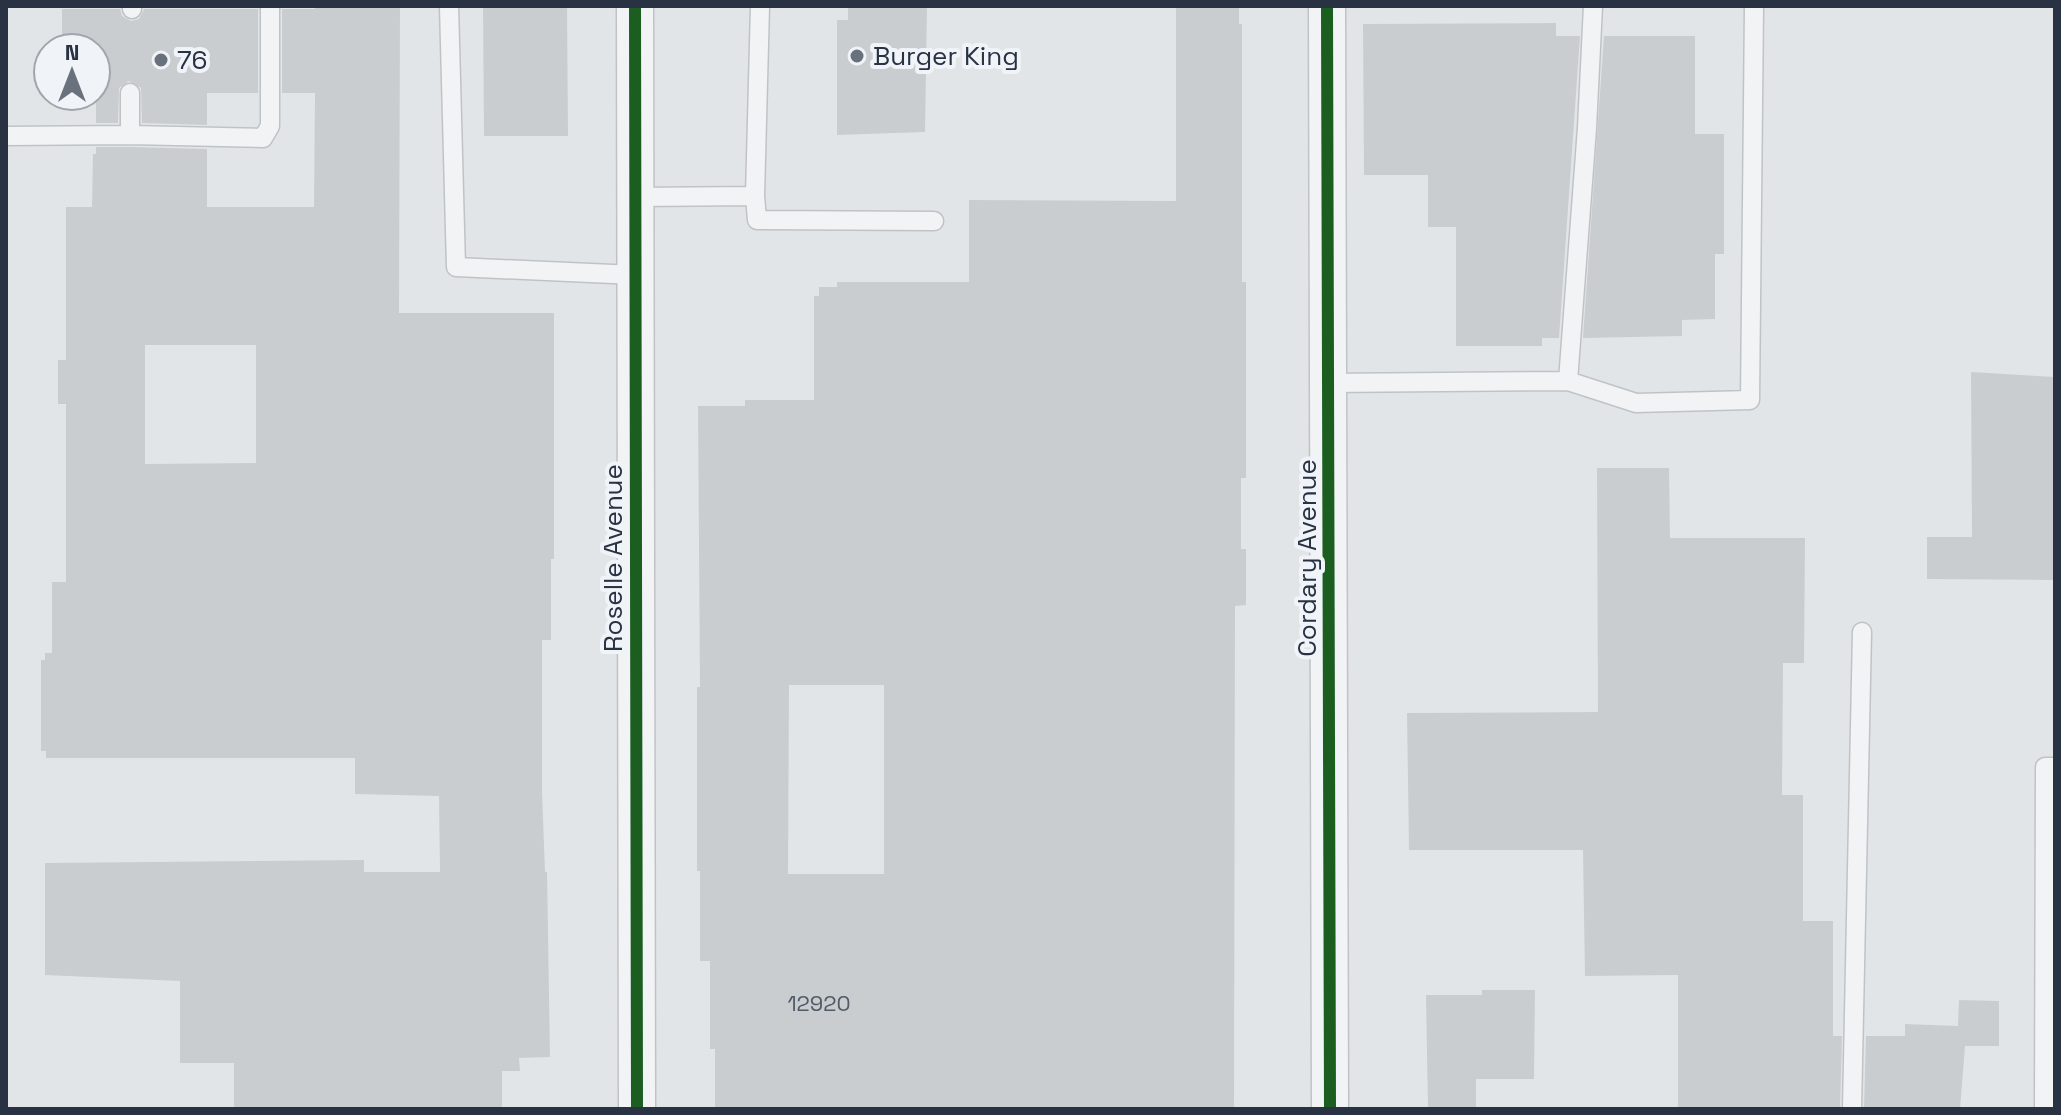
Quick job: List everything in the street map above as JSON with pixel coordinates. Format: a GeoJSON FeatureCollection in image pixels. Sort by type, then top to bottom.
{"type":"FeatureCollection","features":[{"type":"Feature","properties":{"kind":"street","name":"Roselle Avenue"},"geometry":{"type":"LineString","coordinates":[[635,6],[637,1109]]}},
{"type":"Feature","properties":{"kind":"street","name":"Cordary Avenue"},"geometry":{"type":"LineString","coordinates":[[1327,6],[1330,1109]]}},
{"type":"Feature","properties":{"kind":"lane"},"geometry":{"type":"LineString","coordinates":[[6,136],[263,138],[270,126],[270,6]]}},
{"type":"Feature","properties":{"kind":"lane"},"geometry":{"type":"LineString","coordinates":[[449,6],[456,267],[635,275]]}},
{"type":"Feature","properties":{"kind":"lane"},"geometry":{"type":"LineString","coordinates":[[760,6],[757,220],[934,221]]}},
{"type":"Feature","properties":{"kind":"lane"},"geometry":{"type":"LineString","coordinates":[[1568,381],[1593,6]]}},
{"type":"Feature","properties":{"kind":"lane"},"geometry":{"type":"LineString","coordinates":[[1329,383],[1568,381],[1636,403],[1750,400],[1754,6]]}},
{"type":"Feature","properties":{"kind":"lane"},"geometry":{"type":"LineString","coordinates":[[130,93],[130,135]]}},
{"type":"Feature","properties":{"kind":"lane"},"geometry":{"type":"LineString","coordinates":[[635,197],[755,196]]}},
{"type":"Feature","properties":{"kind":"lane"},"geometry":{"type":"LineString","coordinates":[[1852,1109],[1862,632]]}},
{"type":"Feature","properties":{"kind":"lane"},"geometry":{"type":"LineString","coordinates":[[2044,1109],[2045,767],[2055,767]]}},
{"type":"Feature","properties":{"kind":"building"},"geometry":{"type":"Polygon","coordinates":[[[315,6],[400,6],[399,313],[554,313],[554,559],[551,559],[551,640],[542,640],[542,791],[547,872],[550,1057],[519,1058],[520,1071],[502,1071],[502,1109],[234,1108],[234,1063],[180,1063],[180,981],[45,975],[45,863],[364,860],[364,872],[440,872],[439,796],[355,794],[355,758],[46,758],[46,751],[41,751],[41,660],[45,660],[45,653],[52,653],[52,582],[66,582],[66,404],[58,404],[58,360],[66,360],[66,207],[92,207],[93,154],[96,154],[96,147],[130,147],[207,149],[207,207],[314,207],[315,93],[282,93],[282,9],[315,9],[315,6]],[[145,345],[145,464],[256,463],[256,345],[145,345]]]}},
{"type":"Feature","properties":{"kind":"building"},"geometry":{"type":"Polygon","coordinates":[[[483,6],[567,6],[568,136],[484,136],[483,6]]]}},
{"type":"Feature","properties":{"kind":"building"},"geometry":{"type":"Polygon","coordinates":[[[848,6],[927,6],[925,132],[837,135],[837,20],[848,20],[848,6]]]}},
{"type":"Feature","properties":{"kind":"building"},"geometry":{"type":"Polygon","coordinates":[[[1176,6],[1239,6],[1239,24],[1242,24],[1242,282],[1246,282],[1246,478],[1241,478],[1241,549],[1246,549],[1246,605],[1235,606],[1234,1108],[715,1109],[715,1049],[710,1049],[710,961],[700,961],[700,871],[697,871],[697,687],[700,687],[698,406],[745,406],[745,400],[814,400],[814,296],[819,296],[819,287],[837,287],[837,282],[969,282],[969,200],[1176,201],[1176,6]],[[789,685],[788,874],[884,874],[884,685],[789,685]]]}},
{"type":"Feature","properties":{"kind":"building"},"geometry":{"type":"Polygon","coordinates":[[[62,9],[120,9],[122,16],[131,21],[139,19],[144,9],[258,9],[258,93],[207,93],[207,125],[142,123],[141,88],[129,81],[119,88],[118,123],[96,123],[96,112],[112,112],[112,32],[62,32],[62,9]]]}},
{"type":"Feature","properties":{"kind":"building"},"geometry":{"type":"Polygon","coordinates":[[[1556,23],[1556,36],[1580,36],[1559,338],[1542,338],[1542,346],[1456,346],[1456,227],[1428,227],[1428,175],[1364,175],[1363,24],[1556,23]]]}},
{"type":"Feature","properties":{"kind":"building"},"geometry":{"type":"Polygon","coordinates":[[[1604,36],[1695,36],[1695,134],[1724,134],[1724,254],[1715,254],[1715,319],[1682,320],[1682,336],[1583,338],[1604,36]]]}},
{"type":"Feature","properties":{"kind":"building"},"geometry":{"type":"Polygon","coordinates":[[[1971,372],[2055,377],[2055,580],[1927,579],[1927,537],[1972,537],[1971,372]]]}},
{"type":"Feature","properties":{"kind":"building"},"geometry":{"type":"Polygon","coordinates":[[[1597,468],[1669,468],[1670,538],[1805,538],[1804,663],[1783,663],[1782,795],[1803,795],[1803,921],[1833,921],[1833,1036],[1842,1036],[1840,1109],[1678,1109],[1678,975],[1585,976],[1583,850],[1409,850],[1407,713],[1598,712],[1597,468]]]}},
{"type":"Feature","properties":{"kind":"building"},"geometry":{"type":"Polygon","coordinates":[[[1482,990],[1535,990],[1534,1079],[1476,1079],[1476,1109],[1428,1109],[1426,995],[1482,995],[1482,990]]]}},
{"type":"Feature","properties":{"kind":"building"},"geometry":{"type":"Polygon","coordinates":[[[1959,1000],[1999,1001],[1999,1046],[1965,1046],[1960,1109],[1864,1109],[1866,1036],[1905,1036],[1905,1024],[1958,1026],[1959,1000]]]}},
{"type":"Feature","properties":{"kind":"cycle path"},"geometry":{"type":"LineString","coordinates":[[635,6],[637,1109]]}},
{"type":"Feature","properties":{"kind":"cycle path"},"geometry":{"type":"LineString","coordinates":[[1327,6],[1330,1109]]}},
{"type":"Feature","properties":{"kind":"place","name":"Burger King"},"geometry":{"type":"Point","coordinates":[857,56]}},
{"type":"Feature","properties":{"kind":"place","name":"76"},"geometry":{"type":"Point","coordinates":[161,60]}}]}
